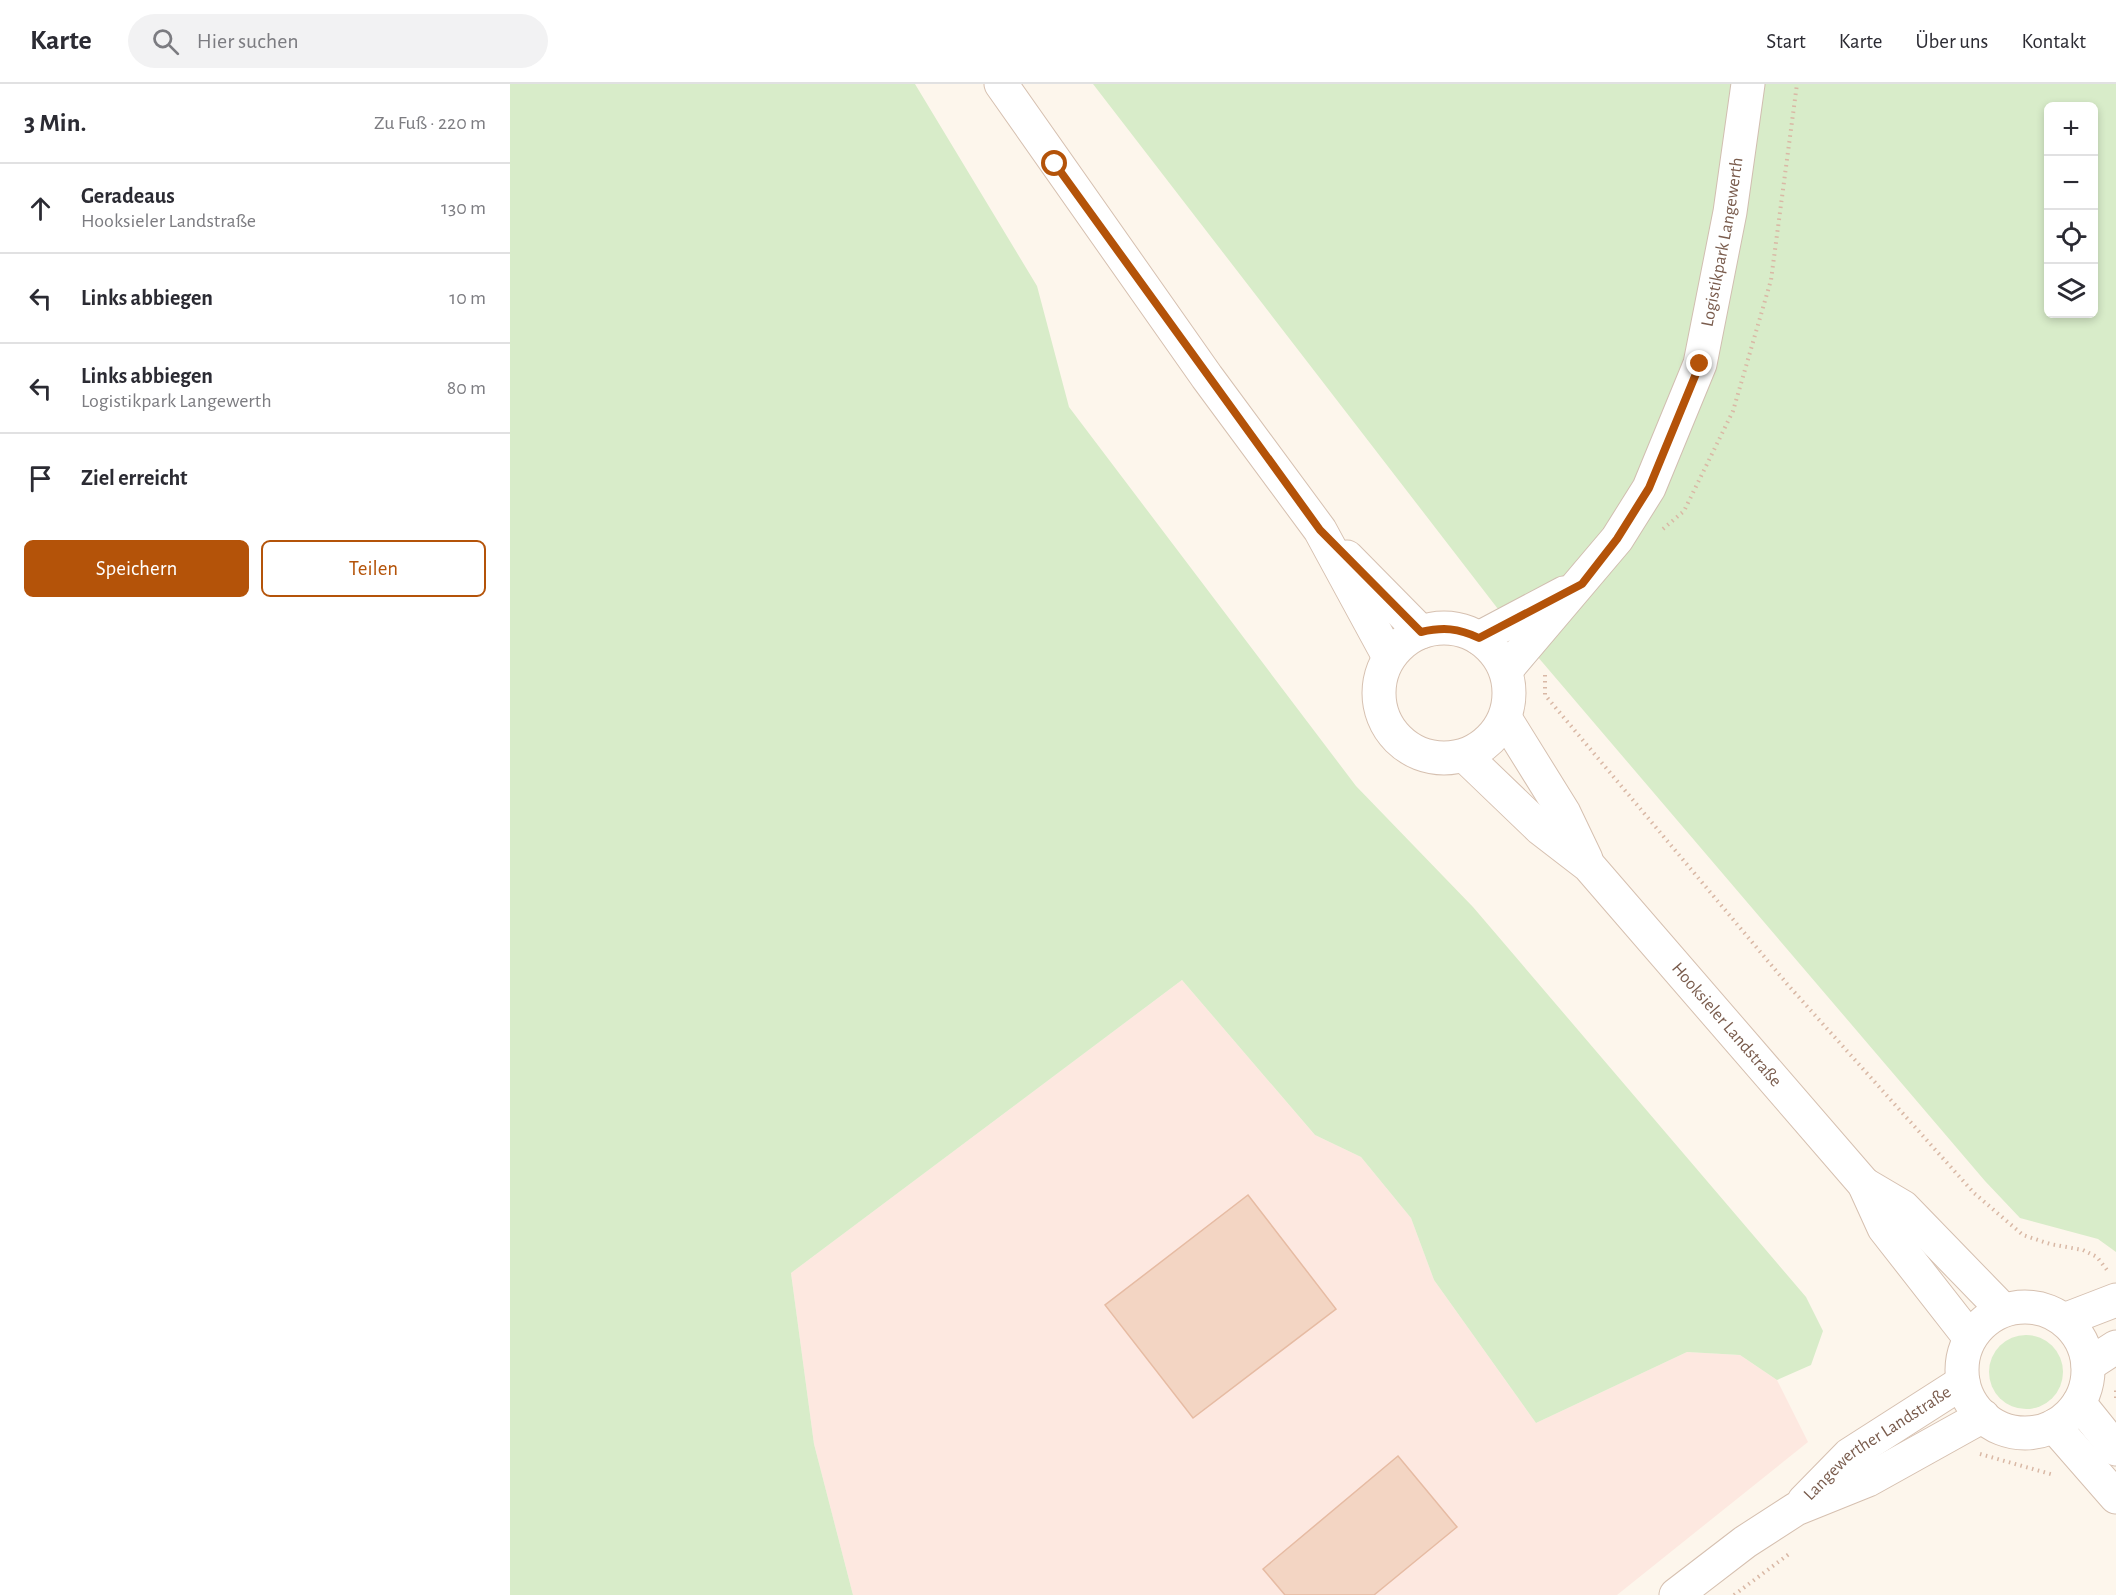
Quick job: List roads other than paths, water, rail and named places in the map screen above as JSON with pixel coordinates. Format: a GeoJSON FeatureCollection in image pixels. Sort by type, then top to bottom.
{"type":"FeatureCollection","features":[{"type":"Feature","properties":{"kind":"main road"},"geometry":{"type":"LineString","coordinates":[[1001,84],[1207,377],[1320,530],[1389,657]]}},
{"type":"Feature","properties":{"kind":"main road","name":"Logistikpark Langewerth"},"geometry":{"type":"LineString","coordinates":[[1506,670],[1582,584],[1617,539],[1649,488],[1700,364],[1730,212],[1748,84]]}},
{"type":"Feature","properties":{"kind":"main road"},"geometry":{"type":"LineString","coordinates":[[1320,530],[1421,632]]}},
{"type":"Feature","properties":{"kind":"main road","name":"Logistikpark Langewerth"},"geometry":{"type":"LineString","coordinates":[[1479,638],[1582,584]]}},
{"type":"Feature","properties":{"kind":"main road"},"geometry":{"type":"LineString","coordinates":[[1450,628],[1479,638],[1492,647],[1506,670],[1509,701],[1505,718],[1487,745],[1465,756],[1445,759],[1425,756],[1406,747],[1392,733],[1382,715],[1378,695],[1381,675],[1389,657],[1403,641],[1421,632],[1450,628]]}},
{"type":"Feature","properties":{"kind":"main road","name":"Hooksieler Landstraße"},"geometry":{"type":"LineString","coordinates":[[1505,718],[1564,813],[1589,866]]}},
{"type":"Feature","properties":{"kind":"main road","name":"Hooksieler Landstraße"},"geometry":{"type":"LineString","coordinates":[[1465,756],[1541,829],[1589,866],[1864,1185],[1884,1228],[1970,1338]]}},
{"type":"Feature","properties":{"kind":"main road","name":"Hooksieler Landstraße"},"geometry":{"type":"LineString","coordinates":[[1864,1185],[1903,1207],[2003,1310]]}},
{"type":"Feature","properties":{"kind":"main road"},"geometry":{"type":"LineString","coordinates":[[2064,1320],[2112,1287]]}},
{"type":"Feature","properties":{"kind":"main road"},"geometry":{"type":"LineString","coordinates":[[2024,1306],[2045,1310],[2064,1320],[2076,1332],[2085,1348],[2088,1378],[2079,1403],[2068,1416],[2054,1426],[2036,1432],[2017,1432],[1999,1427],[1983,1416],[1970,1401],[1963,1382],[1964,1352],[1970,1338],[1990,1317],[2003,1310],[2024,1306]]}},
{"type":"Feature","properties":{"kind":"main road"},"geometry":{"type":"LineString","coordinates":[[2088,1365],[2116,1347]]}},
{"type":"Feature","properties":{"kind":"main road","name":"Langewerther Landstraße"},"geometry":{"type":"LineString","coordinates":[[1796,1509],[1849,1455],[1963,1382]]}},
{"type":"Feature","properties":{"kind":"main road"},"geometry":{"type":"LineString","coordinates":[[2079,1403],[2116,1449]]}},
{"type":"Feature","properties":{"kind":"main road","name":"Langewerther Landstraße"},"geometry":{"type":"LineString","coordinates":[[1676,1595],[1745,1542],[1796,1509],[1868,1480],[1983,1416]]}},
{"type":"Feature","properties":{"kind":"main road"},"geometry":{"type":"LineString","coordinates":[[2054,1426],[2116,1497]]}}]}
